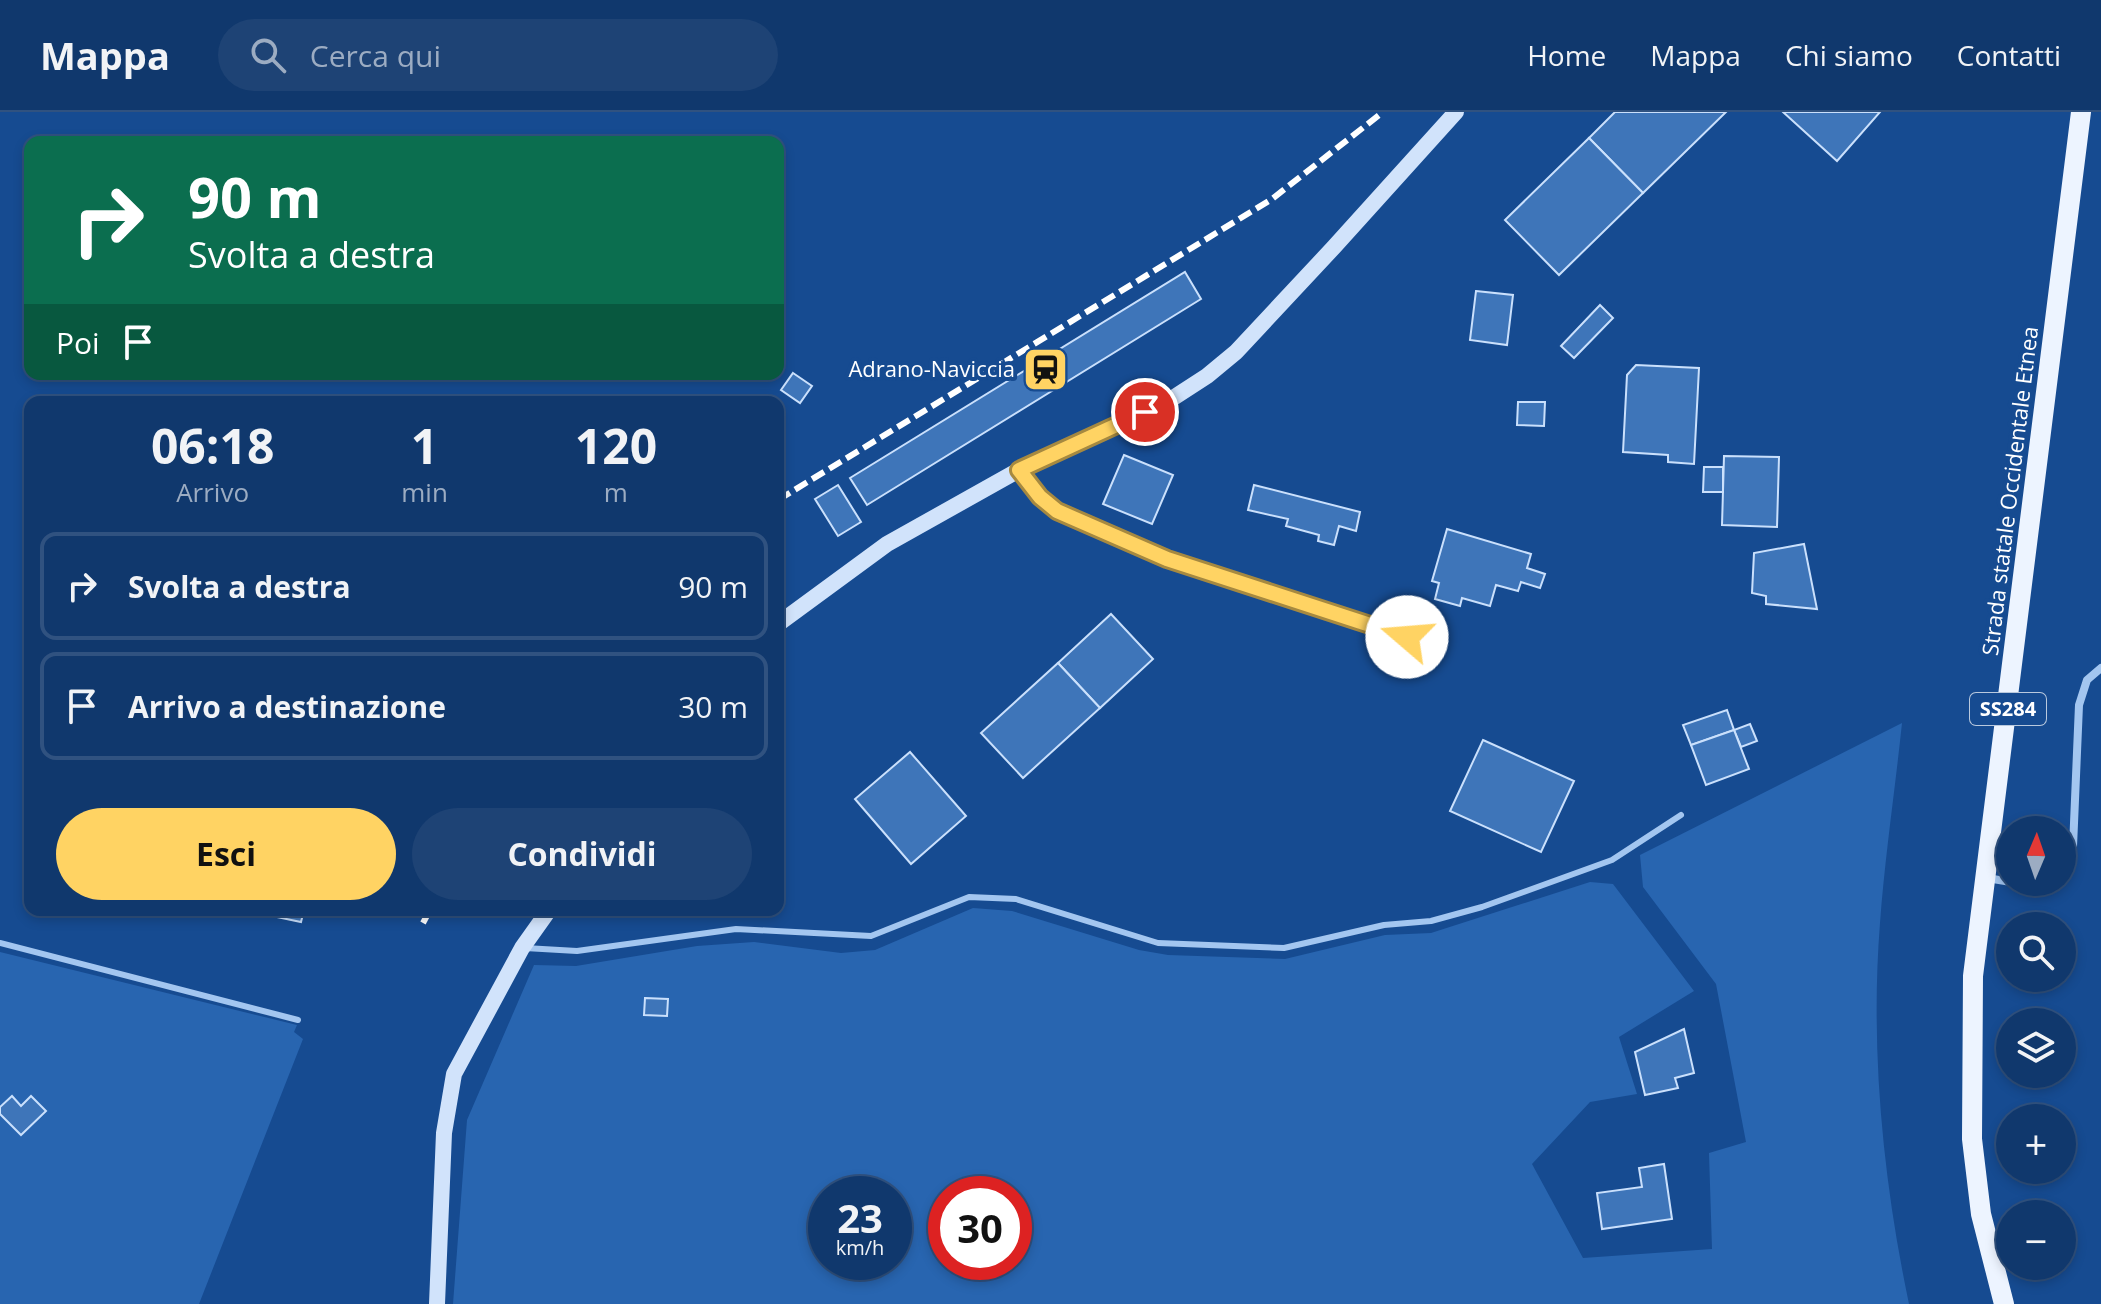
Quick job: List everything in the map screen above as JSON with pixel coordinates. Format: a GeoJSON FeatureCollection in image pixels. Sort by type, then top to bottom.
{"type":"FeatureCollection","features":[{"type":"Feature","properties":{"kind":"main road"},"geometry":{"type":"LineString","coordinates":[[784,620],[887,544],[1019,470],[1170,400],[1207,376],[1236,352],[1456,112]]}},
{"type":"Feature","properties":{"kind":"main road","name":"Strada statale Occidentale Etnea"},"geometry":{"type":"LineString","coordinates":[[2004,1304],[1981,1214],[1972,1139],[1973,976],[2081,112]]}},
{"type":"Feature","properties":{"kind":"main road"},"geometry":{"type":"LineString","coordinates":[[437,1304],[444,1133],[454,1074],[522,948],[545,916]]}},
{"type":"Feature","properties":{"kind":"street"},"geometry":{"type":"LineString","coordinates":[[1019,470],[1040,497],[1057,511],[1167,559],[1437,646]]}},
{"type":"Feature","properties":{"kind":"street"},"geometry":{"type":"LineString","coordinates":[[2074,816],[2079,705],[2087,680],[2101,668]]}},
{"type":"Feature","properties":{"kind":"street"},"geometry":{"type":"LineString","coordinates":[[1987,878],[1996,880]]}},
{"type":"Feature","properties":{"kind":"lane"},"geometry":{"type":"LineString","coordinates":[[522,948],[577,951],[736,929],[871,936],[951,902],[993,896],[1016,899],[1158,943],[1284,948],[1384,925],[1431,921],[1482,907],[1612,860],[1681,815]]}},
{"type":"Feature","properties":{"kind":"lane"},"geometry":{"type":"LineString","coordinates":[[0,943],[298,1020]]}},
{"type":"Feature","properties":{"kind":"shaded area"},"geometry":{"type":"Polygon","coordinates":[[[1902,723],[1882,898],[1877,1018],[1886,1162],[1909,1304],[453,1304],[467,1120],[534,965],[576,966],[697,946],[754,942],[841,953],[875,950],[973,908],[1012,911],[1139,950],[1168,955],[1285,959],[1385,935],[1431,933],[1590,882],[1613,884],[1694,991],[1619,1037],[1637,1094],[1590,1102],[1532,1164],[1583,1258],[1712,1249],[1709,1153],[1746,1142],[1716,984],[1643,887],[1640,855],[1902,723]]]}},
{"type":"Feature","properties":{"kind":"shaded area"},"geometry":{"type":"Polygon","coordinates":[[[0,952],[297,1025],[294,1032],[303,1039],[199,1304],[0,1304],[0,952]]]}},
{"type":"Feature","properties":{"kind":"building"},"geometry":{"type":"Polygon","coordinates":[[[1615,112],[1726,112],[1643,193],[1589,138],[1615,112]]]}},
{"type":"Feature","properties":{"kind":"building"},"geometry":{"type":"Polygon","coordinates":[[[1783,112],[1880,112],[1837,161],[1783,112]]]}},
{"type":"Feature","properties":{"kind":"building"},"geometry":{"type":"Polygon","coordinates":[[[1589,138],[1643,193],[1559,275],[1505,220],[1589,138]]]}},
{"type":"Feature","properties":{"kind":"building"},"geometry":{"type":"Polygon","coordinates":[[[1185,272],[1201,299],[867,505],[850,478],[1185,272]]]}},
{"type":"Feature","properties":{"kind":"building"},"geometry":{"type":"Polygon","coordinates":[[[1476,291],[1513,295],[1507,345],[1470,340],[1476,291]]]}},
{"type":"Feature","properties":{"kind":"building"},"geometry":{"type":"Polygon","coordinates":[[[1600,305],[1613,318],[1574,358],[1561,346],[1600,305]]]}},
{"type":"Feature","properties":{"kind":"building"},"geometry":{"type":"Polygon","coordinates":[[[1636,365],[1699,368],[1694,464],[1668,462],[1668,455],[1623,452],[1627,375],[1636,365]]]}},
{"type":"Feature","properties":{"kind":"building"},"geometry":{"type":"Polygon","coordinates":[[[793,373],[812,386],[800,403],[781,390],[793,373]]]}},
{"type":"Feature","properties":{"kind":"building"},"geometry":{"type":"Polygon","coordinates":[[[1518,402],[1545,402],[1544,426],[1517,425],[1518,402]]]}},
{"type":"Feature","properties":{"kind":"building"},"geometry":{"type":"Polygon","coordinates":[[[1124,455],[1173,475],[1152,524],[1103,504],[1124,455]]]}},
{"type":"Feature","properties":{"kind":"building"},"geometry":{"type":"Polygon","coordinates":[[[1724,456],[1779,457],[1777,527],[1722,525],[1724,456]]]}},
{"type":"Feature","properties":{"kind":"building"},"geometry":{"type":"Polygon","coordinates":[[[1704,467],[1723,467],[1723,492],[1703,492],[1704,467]]]}},
{"type":"Feature","properties":{"kind":"building"},"geometry":{"type":"Polygon","coordinates":[[[838,485],[861,522],[838,536],[815,499],[838,485]]]}},
{"type":"Feature","properties":{"kind":"building"},"geometry":{"type":"Polygon","coordinates":[[[1254,485],[1360,512],[1356,531],[1339,526],[1334,545],[1318,541],[1319,535],[1286,526],[1288,519],[1248,510],[1254,485]]]}},
{"type":"Feature","properties":{"kind":"building"},"geometry":{"type":"Polygon","coordinates":[[[1447,529],[1531,554],[1527,568],[1545,574],[1540,588],[1521,582],[1518,591],[1496,585],[1490,606],[1462,598],[1460,606],[1435,599],[1439,583],[1432,581],[1447,529]]]}},
{"type":"Feature","properties":{"kind":"building"},"geometry":{"type":"Polygon","coordinates":[[[1804,544],[1817,609],[1766,604],[1766,596],[1752,593],[1754,553],[1804,544]]]}},
{"type":"Feature","properties":{"kind":"building"},"geometry":{"type":"Polygon","coordinates":[[[1111,614],[1153,659],[1100,708],[1058,663],[1111,614]]]}},
{"type":"Feature","properties":{"kind":"building"},"geometry":{"type":"Polygon","coordinates":[[[1058,663],[1100,708],[1023,778],[981,733],[1058,663]]]}},
{"type":"Feature","properties":{"kind":"building"},"geometry":{"type":"Polygon","coordinates":[[[1727,710],[1734,730],[1691,745],[1683,725],[1727,710]]]}},
{"type":"Feature","properties":{"kind":"building"},"geometry":{"type":"Polygon","coordinates":[[[1750,724],[1757,741],[1741,747],[1734,730],[1750,724]]]}},
{"type":"Feature","properties":{"kind":"building"},"geometry":{"type":"Polygon","coordinates":[[[1734,730],[1749,769],[1706,785],[1691,745],[1734,730]]]}},
{"type":"Feature","properties":{"kind":"building"},"geometry":{"type":"Polygon","coordinates":[[[1483,740],[1574,781],[1541,852],[1450,811],[1483,740]]]}},
{"type":"Feature","properties":{"kind":"building"},"geometry":{"type":"Polygon","coordinates":[[[910,752],[966,816],[911,864],[855,799],[910,752]]]}},
{"type":"Feature","properties":{"kind":"building"},"geometry":{"type":"Polygon","coordinates":[[[272,916],[302,916],[301,922],[272,916]]]}},
{"type":"Feature","properties":{"kind":"building"},"geometry":{"type":"Polygon","coordinates":[[[645,998],[668,999],[667,1016],[644,1015],[645,998]]]}},
{"type":"Feature","properties":{"kind":"building"},"geometry":{"type":"Polygon","coordinates":[[[1684,1029],[1694,1073],[1675,1078],[1678,1088],[1645,1095],[1635,1052],[1684,1029]]]}},
{"type":"Feature","properties":{"kind":"building"},"geometry":{"type":"Polygon","coordinates":[[[12,1096],[21,1106],[31,1096],[46,1111],[21,1135],[0,1114],[0,1107],[12,1096]]]}},
{"type":"Feature","properties":{"kind":"building"},"geometry":{"type":"Polygon","coordinates":[[[1664,1164],[1672,1219],[1602,1229],[1597,1193],[1642,1187],[1639,1168],[1664,1164]]]}},
{"type":"Feature","properties":{"kind":"railway"},"geometry":{"type":"LineString","coordinates":[[784,496],[1272,199],[1383,112]]}},
{"type":"Feature","properties":{"kind":"railway"},"geometry":{"type":"LineString","coordinates":[[423,923],[427,916]]}},
{"type":"Feature","properties":{"kind":"place","name":"Adrano-Naviccia"},"geometry":{"type":"Point","coordinates":[1046,369]}},
{"type":"Feature","properties":{"kind":"route"},"geometry":{"type":"LineString","coordinates":[[1145,412],[1019,470],[1040,497],[1057,511],[1167,559],[1407,637]]}}]}
